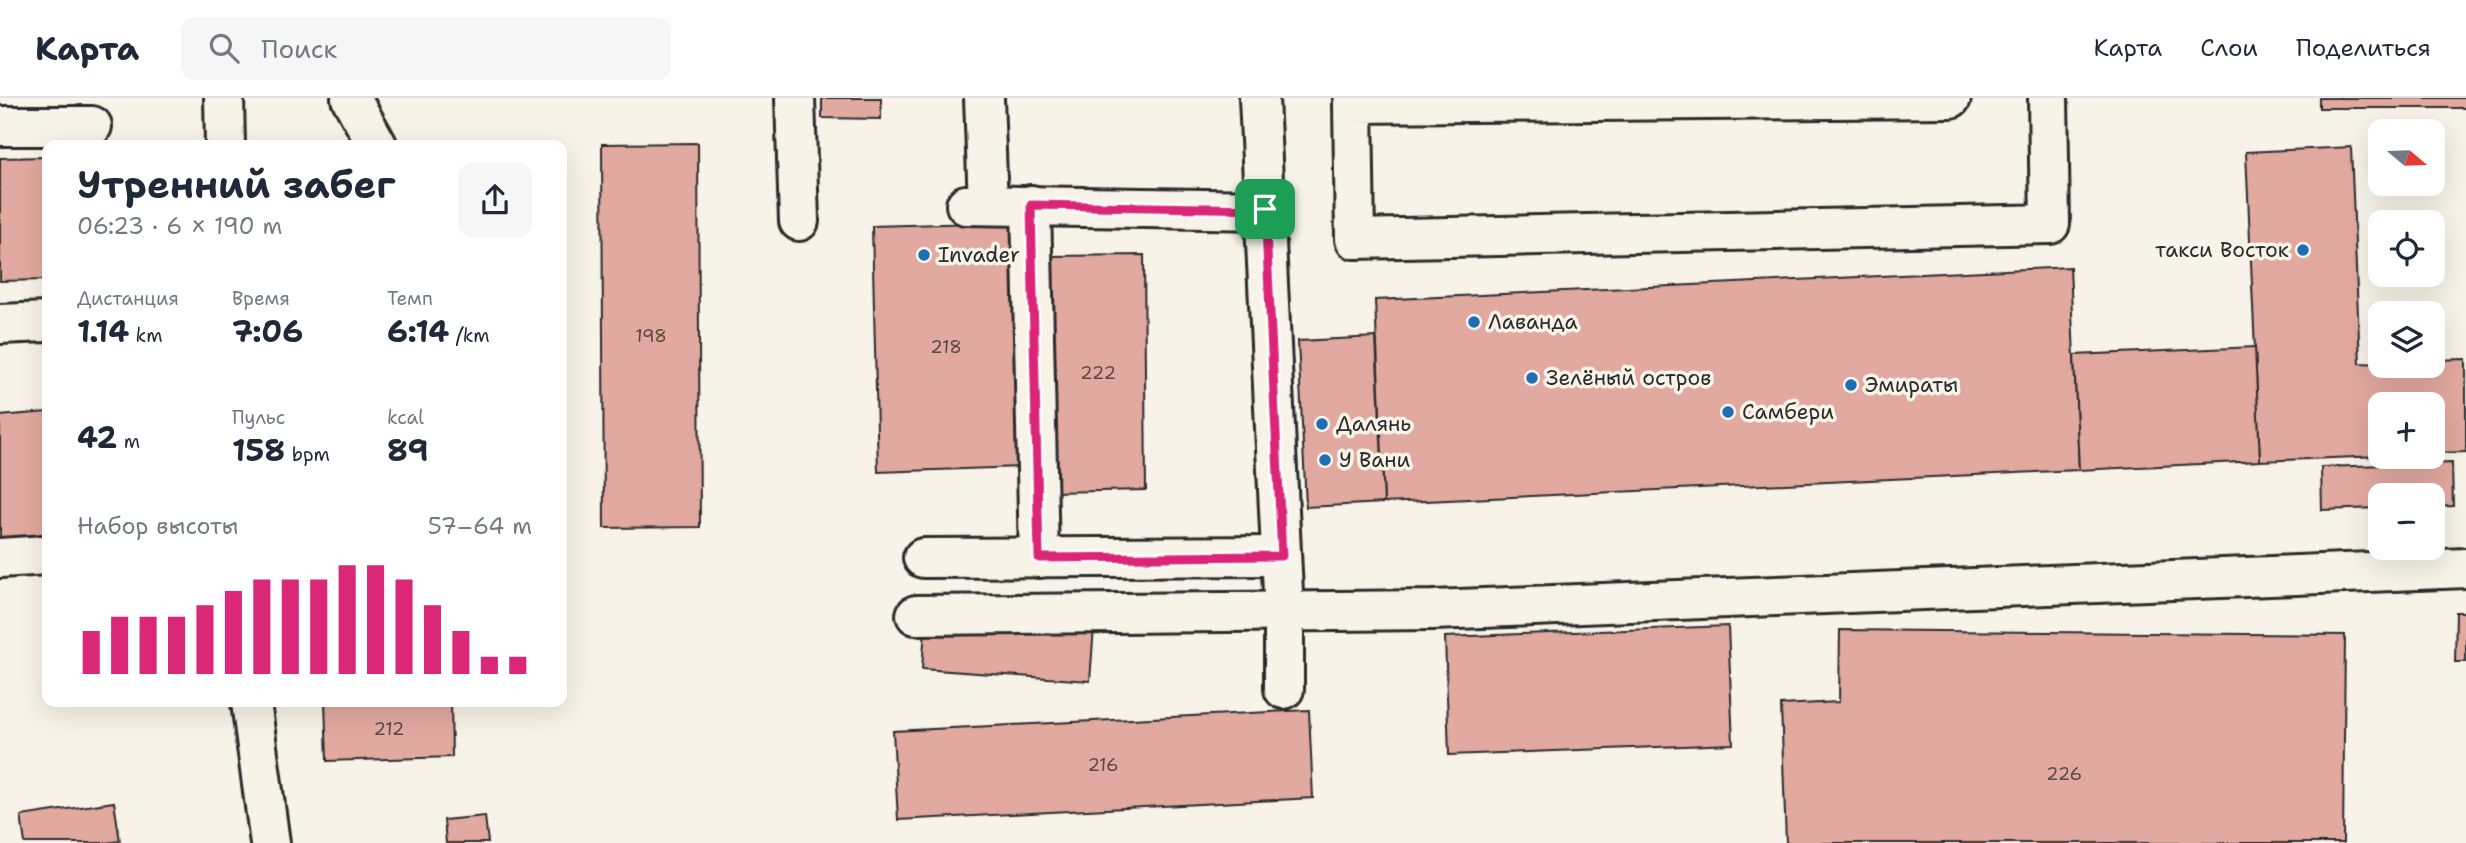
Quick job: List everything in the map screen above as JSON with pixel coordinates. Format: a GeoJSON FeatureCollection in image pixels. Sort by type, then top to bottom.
{"type":"FeatureCollection","features":[{"type":"Feature","properties":{"kind":"street"},"geometry":{"type":"LineString","coordinates":[[224,98],[225,140]]}},
{"type":"Feature","properties":{"kind":"street"},"geometry":{"type":"LineString","coordinates":[[351,98],[374,140]]}},
{"type":"Feature","properties":{"kind":"street"},"geometry":{"type":"LineString","coordinates":[[795,98],[799,220]]}},
{"type":"Feature","properties":{"kind":"street"},"geometry":{"type":"LineString","coordinates":[[984,98],[1000,205],[1039,558]]}},
{"type":"Feature","properties":{"kind":"street"},"geometry":{"type":"LineString","coordinates":[[1000,205],[1010,98]]}},
{"type":"Feature","properties":{"kind":"street"},"geometry":{"type":"LineString","coordinates":[[1259,98],[1282,556],[1284,689]]}},
{"type":"Feature","properties":{"kind":"street"},"geometry":{"type":"LineString","coordinates":[[1951,98],[1572,99],[1353,103],[1355,239],[2050,224],[2048,98]]}},
{"type":"Feature","properties":{"kind":"street"},"geometry":{"type":"LineString","coordinates":[[0,127],[92,126]]}},
{"type":"Feature","properties":{"kind":"street"},"geometry":{"type":"LineString","coordinates":[[1000,205],[1265,209]]}},
{"type":"Feature","properties":{"kind":"street"},"geometry":{"type":"LineString","coordinates":[[0,324],[42,322]]}},
{"type":"Feature","properties":{"kind":"street"},"geometry":{"type":"LineString","coordinates":[[0,558],[42,555]]}},
{"type":"Feature","properties":{"kind":"street"},"geometry":{"type":"LineString","coordinates":[[923,558],[1282,556]]}},
{"type":"Feature","properties":{"kind":"street"},"geometry":{"type":"LineString","coordinates":[[916,615],[1447,610],[2466,568]]}},
{"type":"Feature","properties":{"kind":"street"},"geometry":{"type":"LineString","coordinates":[[252,707],[270,843]]}},
{"type":"Feature","properties":{"kind":"building"},"geometry":{"type":"Polygon","coordinates":[[[822,98],[881,98],[881,119],[822,118],[822,98]]]}},
{"type":"Feature","properties":{"kind":"building"},"geometry":{"type":"Polygon","coordinates":[[[2319,98],[2466,98],[2466,108],[2319,108],[2319,98]]]}},
{"type":"Feature","properties":{"kind":"building"},"geometry":{"type":"Polygon","coordinates":[[[698,143],[700,527],[604,528],[602,144],[698,143]]]}},
{"type":"Feature","properties":{"kind":"building","name":"такси Восток"},"geometry":{"type":"Polygon","coordinates":[[[2351,147],[2360,363],[2368,363],[2368,378],[2445,378],[2445,360],[2466,359],[2466,452],[2445,453],[2445,392],[2368,392],[2368,456],[2260,461],[2246,152],[2351,147]]]}},
{"type":"Feature","properties":{"kind":"building"},"geometry":{"type":"Polygon","coordinates":[[[42,157],[42,280],[0,281],[0,158],[42,157]]]}},
{"type":"Feature","properties":{"kind":"building"},"geometry":{"type":"Polygon","coordinates":[[[1015,222],[1021,467],[878,472],[872,226],[1015,222]]]}},
{"type":"Feature","properties":{"kind":"building"},"geometry":{"type":"Polygon","coordinates":[[[1144,255],[1146,490],[1052,492],[1050,256],[1144,255]]]}},
{"type":"Feature","properties":{"kind":"building","name":"Самбери"},"geometry":{"type":"Polygon","coordinates":[[[2070,267],[2079,470],[1384,503],[1375,300],[2070,267]]]}},
{"type":"Feature","properties":{"kind":"building"},"geometry":{"type":"Polygon","coordinates":[[[1376,337],[1384,503],[1306,507],[1298,341],[1376,337]]]}},
{"type":"Feature","properties":{"kind":"building"},"geometry":{"type":"Polygon","coordinates":[[[2255,347],[2260,461],[2079,470],[2074,355],[2255,347]]]}},
{"type":"Feature","properties":{"kind":"building"},"geometry":{"type":"Polygon","coordinates":[[[42,412],[42,534],[0,538],[0,416],[42,412]]]}},
{"type":"Feature","properties":{"kind":"building"},"geometry":{"type":"Polygon","coordinates":[[[2445,463],[2452,463],[2453,506],[2445,506],[2445,483],[2368,483],[2368,508],[2322,510],[2321,467],[2368,466],[2368,469],[2445,469],[2445,463]]]}},
{"type":"Feature","properties":{"kind":"building"},"geometry":{"type":"Polygon","coordinates":[[[2456,612],[2466,612],[2466,662],[2455,662],[2456,612]]]}},
{"type":"Feature","properties":{"kind":"building"},"geometry":{"type":"Polygon","coordinates":[[[926,616],[1094,627],[1090,681],[922,669],[926,616]]]}},
{"type":"Feature","properties":{"kind":"building"},"geometry":{"type":"Polygon","coordinates":[[[1728,626],[1733,744],[1449,755],[1445,637],[1728,626]]]}},
{"type":"Feature","properties":{"kind":"building"},"geometry":{"type":"Polygon","coordinates":[[[1840,630],[2345,635],[2343,843],[1786,843],[1781,705],[1839,702],[1840,630]]]}},
{"type":"Feature","properties":{"kind":"building"},"geometry":{"type":"Polygon","coordinates":[[[325,707],[451,707],[452,757],[327,761],[325,707]]]}},
{"type":"Feature","properties":{"kind":"building"},"geometry":{"type":"Polygon","coordinates":[[[1309,710],[1313,798],[898,820],[893,731],[1309,710]]]}},
{"type":"Feature","properties":{"kind":"building"},"geometry":{"type":"Polygon","coordinates":[[[114,802],[120,841],[25,843],[21,816],[114,802]]]}},
{"type":"Feature","properties":{"kind":"building"},"geometry":{"type":"Polygon","coordinates":[[[485,816],[488,843],[446,843],[444,820],[485,816]]]}},
{"type":"Feature","properties":{"kind":"place","name":"такси Восток"},"geometry":{"type":"Point","coordinates":[2303,250]}},
{"type":"Feature","properties":{"kind":"place","name":"Invader"},"geometry":{"type":"Point","coordinates":[924,255]}},
{"type":"Feature","properties":{"kind":"place","name":"Лаванда"},"geometry":{"type":"Point","coordinates":[1474,322]}},
{"type":"Feature","properties":{"kind":"place","name":"Зелёный остров"},"geometry":{"type":"Point","coordinates":[1532,378]}},
{"type":"Feature","properties":{"kind":"place","name":"Эмираты"},"geometry":{"type":"Point","coordinates":[1851,385]}},
{"type":"Feature","properties":{"kind":"place","name":"Самбери"},"geometry":{"type":"Point","coordinates":[1728,412]}},
{"type":"Feature","properties":{"kind":"place","name":"Далянь"},"geometry":{"type":"Point","coordinates":[1322,424]}},
{"type":"Feature","properties":{"kind":"place","name":"У Вани"},"geometry":{"type":"Point","coordinates":[1325,460]}},
{"type":"Feature","properties":{"kind":"route"},"geometry":{"type":"LineString","coordinates":[[1031,205],[1265,209],[1282,556],[1039,558],[1031,205]]}}]}
